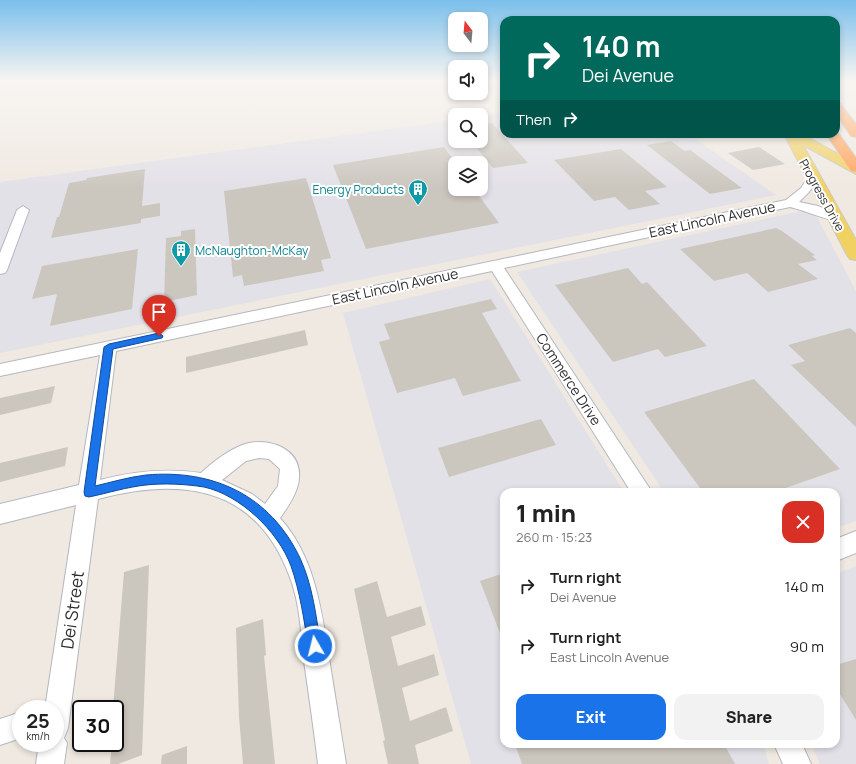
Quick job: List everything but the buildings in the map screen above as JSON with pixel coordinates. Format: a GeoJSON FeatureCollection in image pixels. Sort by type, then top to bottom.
{"type":"FeatureCollection","features":[{"type":"Feature","properties":{"kind":"highway"},"geometry":{"type":"LineString","coordinates":[[844,117],[856,134]]}},
{"type":"Feature","properties":{"kind":"highway"},"geometry":{"type":"LineString","coordinates":[[835,138],[856,169]]}},
{"type":"Feature","properties":{"kind":"main road","name":"Progress Drive"},"geometry":{"type":"LineString","coordinates":[[792,138],[856,255]]}},
{"type":"Feature","properties":{"kind":"main road"},"geometry":{"type":"LineString","coordinates":[[800,138],[856,169]]}},
{"type":"Feature","properties":{"kind":"street","name":"East Lincoln Avenue"},"geometry":{"type":"LineString","coordinates":[[790,203],[805,190],[813,178]]}},
{"type":"Feature","properties":{"kind":"street","name":"East Lincoln Avenue"},"geometry":{"type":"LineString","coordinates":[[0,370],[790,203],[814,209],[835,218]]}},
{"type":"Feature","properties":{"kind":"street"},"geometry":{"type":"LineString","coordinates":[[0,270],[23,210]]}},
{"type":"Feature","properties":{"kind":"street","name":"Commerce Drive"},"geometry":{"type":"LineString","coordinates":[[495,265],[639,488]]}},
{"type":"Feature","properties":{"kind":"street","name":"Dei Street"},"geometry":{"type":"LineString","coordinates":[[59,700],[109,347]]}},
{"type":"Feature","properties":{"kind":"street"},"geometry":{"type":"LineString","coordinates":[[204,482],[228,462],[240,456],[252,451],[274,452],[282,457],[288,464],[290,480],[285,495],[267,518]]}},
{"type":"Feature","properties":{"kind":"street"},"geometry":{"type":"LineString","coordinates":[[0,514],[125,483],[154,479],[204,482],[222,488],[241,498],[267,518],[288,547],[301,576],[306,593],[332,764]]}},
{"type":"Feature","properties":{"kind":"street"},"geometry":{"type":"LineString","coordinates":[[840,548],[856,542]]}},
{"type":"Feature","properties":{"kind":"street"},"geometry":{"type":"LineString","coordinates":[[0,732],[12,728]]}},
{"type":"Feature","properties":{"kind":"street"},"geometry":{"type":"LineString","coordinates":[[790,748],[797,764]]}},
{"type":"Feature","properties":{"kind":"street"},"geometry":{"type":"LineString","coordinates":[[50,764],[52,752]]}},
{"type":"Feature","properties":{"kind":"shaded area"},"geometry":{"type":"Polygon","coordinates":[[[488,117],[500,117],[500,138],[694,138],[776,195],[0,353],[0,182],[448,121],[448,148],[488,148],[488,117]]]}},
{"type":"Feature","properties":{"kind":"shaded area"},"geometry":{"type":"Polygon","coordinates":[[[802,211],[816,215],[856,291],[856,521],[840,527],[840,488],[661,488],[517,272],[802,211]]]}},
{"type":"Feature","properties":{"kind":"shaded area"},"geometry":{"type":"Polygon","coordinates":[[[490,279],[621,488],[500,488],[500,748],[764,748],[769,764],[471,764],[343,313],[490,279]]]}},
{"type":"Feature","properties":{"kind":"shaded area"},"geometry":{"type":"Polygon","coordinates":[[[856,566],[856,764],[820,764],[813,748],[840,748],[840,572],[856,566]]]}},
{"type":"Feature","properties":{"kind":"place","name":"Energy Products"},"geometry":{"type":"Point","coordinates":[418,206]}},
{"type":"Feature","properties":{"kind":"place","name":"McNaughton-McKay"},"geometry":{"type":"Point","coordinates":[181,267]}},
{"type":"Feature","properties":{"kind":"route"},"geometry":{"type":"LineString","coordinates":[[159,336],[109,347],[89,492],[125,483],[145,480],[187,480],[204,482],[222,488],[258,509],[280,534],[296,562],[306,593],[315,646]]}}]}
